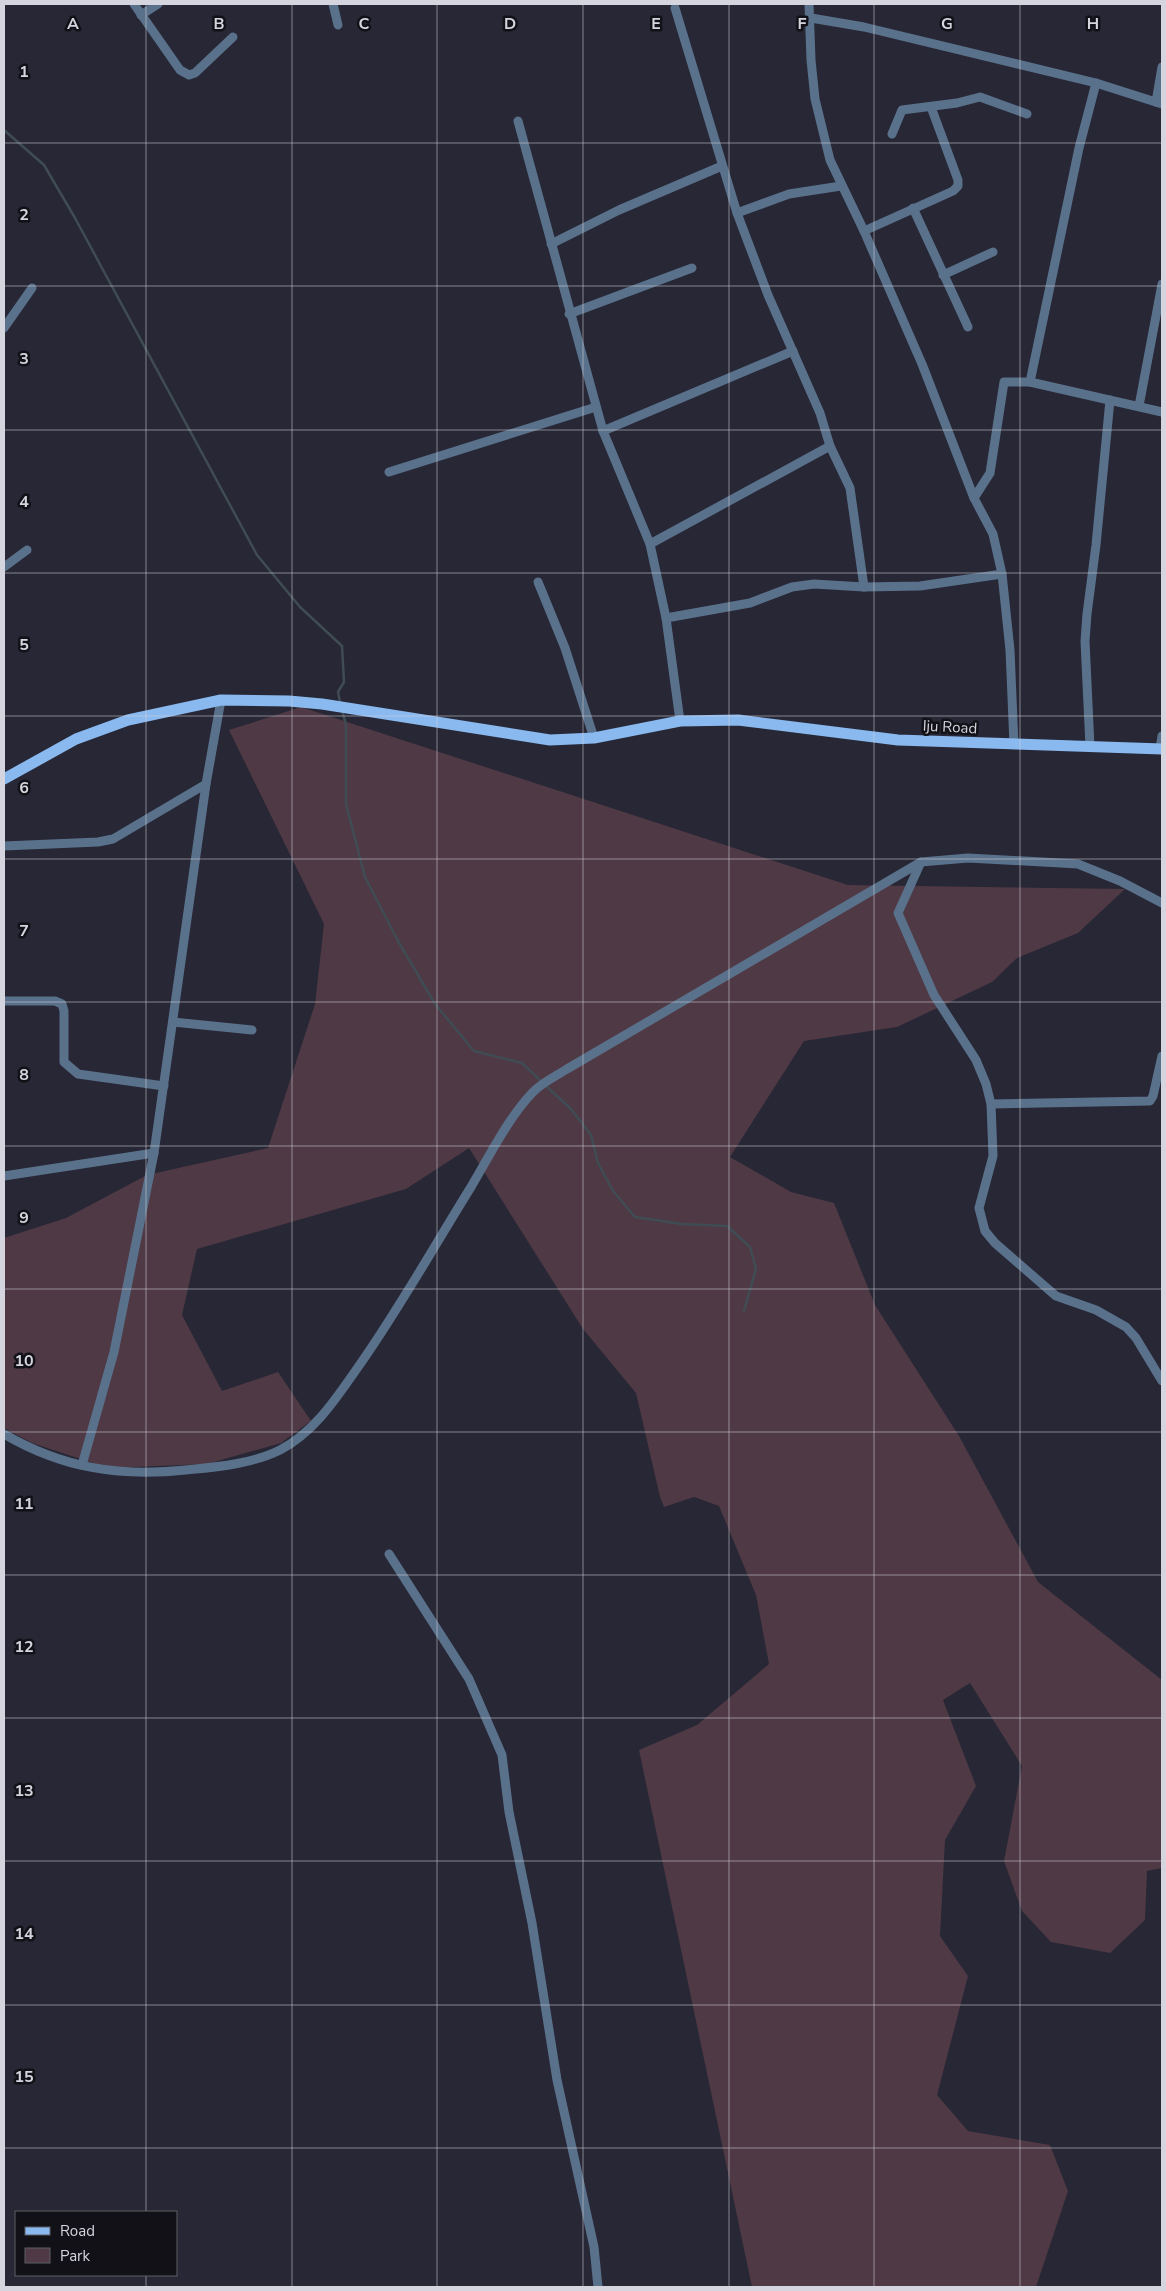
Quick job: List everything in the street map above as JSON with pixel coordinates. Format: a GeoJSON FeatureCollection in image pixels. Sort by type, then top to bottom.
{"type":"FeatureCollection","features":[{"type":"Feature","properties":{"kind":"main road","name":"Iju Road"},"geometry":{"type":"LineString","coordinates":[[4,779],[76,739],[128,720],[221,700],[289,700],[322,704],[550,740],[594,738],[680,721],[738,720],[898,740],[1161,749]]}},
{"type":"Feature","properties":{"kind":"street"},"geometry":{"type":"LineString","coordinates":[[134,4],[180,70],[185,74],[195,74],[233,37]]}},
{"type":"Feature","properties":{"kind":"street"},"geometry":{"type":"LineString","coordinates":[[141,15],[158,4]]}},
{"type":"Feature","properties":{"kind":"street"},"geometry":{"type":"LineString","coordinates":[[333,4],[338,26]]}},
{"type":"Feature","properties":{"kind":"street"},"geometry":{"type":"LineString","coordinates":[[809,4],[811,60],[816,99],[830,160],[864,231],[922,364],[974,498],[993,534],[1002,574],[1010,650],[1014,745]]}},
{"type":"Feature","properties":{"kind":"street"},"geometry":{"type":"LineString","coordinates":[[675,8],[737,213],[768,295],[820,413],[830,446],[850,488],[864,587]]}},
{"type":"Feature","properties":{"kind":"street"},"geometry":{"type":"LineString","coordinates":[[811,18],[864,27],[1096,84],[1159,103],[1162,67]]}},
{"type":"Feature","properties":{"kind":"street"},"geometry":{"type":"LineString","coordinates":[[1030,382],[1079,148],[1096,84]]}},
{"type":"Feature","properties":{"kind":"street"},"geometry":{"type":"LineString","coordinates":[[892,134],[902,110],[931,107],[980,97],[1027,114]]}},
{"type":"Feature","properties":{"kind":"street"},"geometry":{"type":"LineString","coordinates":[[864,231],[953,191],[958,186],[958,180],[931,107]]}},
{"type":"Feature","properties":{"kind":"street"},"geometry":{"type":"LineString","coordinates":[[518,121],[569,314],[603,431],[650,544],[666,618],[680,721]]}},
{"type":"Feature","properties":{"kind":"street"},"geometry":{"type":"LineString","coordinates":[[551,244],[619,210],[722,166]]}},
{"type":"Feature","properties":{"kind":"street"},"geometry":{"type":"LineString","coordinates":[[737,213],[789,194],[841,186]]}},
{"type":"Feature","properties":{"kind":"street"},"geometry":{"type":"LineString","coordinates":[[913,208],[968,327]]}},
{"type":"Feature","properties":{"kind":"street"},"geometry":{"type":"LineString","coordinates":[[943,275],[993,252]]}},
{"type":"Feature","properties":{"kind":"street"},"geometry":{"type":"LineString","coordinates":[[569,314],[692,268]]}},
{"type":"Feature","properties":{"kind":"street"},"geometry":{"type":"LineString","coordinates":[[1139,406],[1162,284]]}},
{"type":"Feature","properties":{"kind":"street"},"geometry":{"type":"LineString","coordinates":[[4,328],[32,288]]}},
{"type":"Feature","properties":{"kind":"street"},"geometry":{"type":"LineString","coordinates":[[603,431],[793,351]]}},
{"type":"Feature","properties":{"kind":"street"},"geometry":{"type":"LineString","coordinates":[[974,498],[990,473],[1004,382],[1030,382],[1162,412]]}},
{"type":"Feature","properties":{"kind":"street"},"geometry":{"type":"LineString","coordinates":[[1090,747],[1085,641],[1086,614],[1096,545],[1110,400]]}},
{"type":"Feature","properties":{"kind":"street"},"geometry":{"type":"LineString","coordinates":[[389,472],[596,407]]}},
{"type":"Feature","properties":{"kind":"street"},"geometry":{"type":"LineString","coordinates":[[650,544],[830,446]]}},
{"type":"Feature","properties":{"kind":"street"},"geometry":{"type":"LineString","coordinates":[[4,567],[27,550]]}},
{"type":"Feature","properties":{"kind":"street"},"geometry":{"type":"LineString","coordinates":[[666,618],[750,603],[792,587],[814,584],[864,587],[928,585],[1002,574]]}},
{"type":"Feature","properties":{"kind":"street"},"geometry":{"type":"LineString","coordinates":[[538,582],[565,648],[594,738]]}},
{"type":"Feature","properties":{"kind":"street"},"geometry":{"type":"LineString","coordinates":[[82,1465],[114,1352],[154,1153],[206,784],[221,700]]}},
{"type":"Feature","properties":{"kind":"street"},"geometry":{"type":"LineString","coordinates":[[1161,749],[1162,736]]}},
{"type":"Feature","properties":{"kind":"street"},"geometry":{"type":"LineString","coordinates":[[4,846],[98,842],[113,839],[206,784]]}},
{"type":"Feature","properties":{"kind":"street"},"geometry":{"type":"LineString","coordinates":[[4,1434],[52,1456],[82,1465],[130,1473],[159,1473],[235,1463],[267,1455],[282,1448],[322,1418],[388,1325],[507,1127],[533,1092],[566,1068],[921,862],[968,858],[1078,864],[1120,881],[1162,903]]}},
{"type":"Feature","properties":{"kind":"street"},"geometry":{"type":"LineString","coordinates":[[921,862],[898,912],[934,995],[976,1060],[986,1084],[991,1104],[993,1156],[979,1208],[985,1231],[995,1243],[1056,1296],[1096,1310],[1126,1326],[1136,1338],[1162,1381]]}},
{"type":"Feature","properties":{"kind":"street"},"geometry":{"type":"LineString","coordinates":[[4,1001],[55,1001],[62,1004],[64,1011],[64,1062],[78,1074],[164,1086]]}},
{"type":"Feature","properties":{"kind":"street"},"geometry":{"type":"LineString","coordinates":[[173,1022],[252,1030]]}},
{"type":"Feature","properties":{"kind":"street"},"geometry":{"type":"LineString","coordinates":[[991,1104],[1150,1101],[1153,1096],[1162,1056]]}},
{"type":"Feature","properties":{"kind":"street"},"geometry":{"type":"LineString","coordinates":[[4,1176],[154,1153]]}},
{"type":"Feature","properties":{"kind":"street"},"geometry":{"type":"LineString","coordinates":[[389,1554],[469,1679],[502,1755],[509,1812],[532,1923],[557,2080],[594,2247],[598,2287]]}},
{"type":"Feature","properties":{"kind":"green space"},"geometry":{"type":"Polygon","coordinates":[[[301,707],[848,885],[1125,889],[1078,933],[1017,958],[992,982],[897,1027],[804,1041],[730,1157],[791,1192],[834,1203],[875,1305],[959,1436],[1038,1582],[1162,1680],[1162,1868],[1147,1871],[1145,1920],[1110,1953],[1051,1942],[1022,1911],[1004,1861],[1022,1766],[970,1683],[943,1700],[976,1786],[945,1840],[940,1936],[968,1976],[937,2095],[968,2131],[1050,2145],[1068,2191],[1036,2287],[752,2287],[639,1750],[697,1725],[769,1664],[756,1595],[719,1506],[694,1497],[664,1507],[636,1393],[583,1329],[469,1148],[406,1189],[197,1249],[182,1315],[222,1391],[278,1372],[311,1421],[281,1443],[207,1464],[108,1468],[32,1443],[4,1428],[4,1238],[66,1218],[147,1175],[268,1148],[315,1004],[324,924],[229,730],[301,707]]]}},
{"type":"Feature","properties":{"kind":"waterway"},"geometry":{"type":"LineString","coordinates":[[4,130],[44,165],[75,218],[257,555],[300,607],[342,646],[344,682],[338,692],[340,702]]}},
{"type":"Feature","properties":{"kind":"waterway"},"geometry":{"type":"LineString","coordinates":[[342,710],[346,725],[346,804],[365,877],[398,941],[435,1004],[474,1051],[522,1063],[541,1081]]}},
{"type":"Feature","properties":{"kind":"waterway"},"geometry":{"type":"LineString","coordinates":[[545,1085],[571,1109],[591,1135],[598,1163],[613,1191],[635,1217],[682,1224],[727,1226],[750,1247],[756,1269],[744,1311]]}}]}
